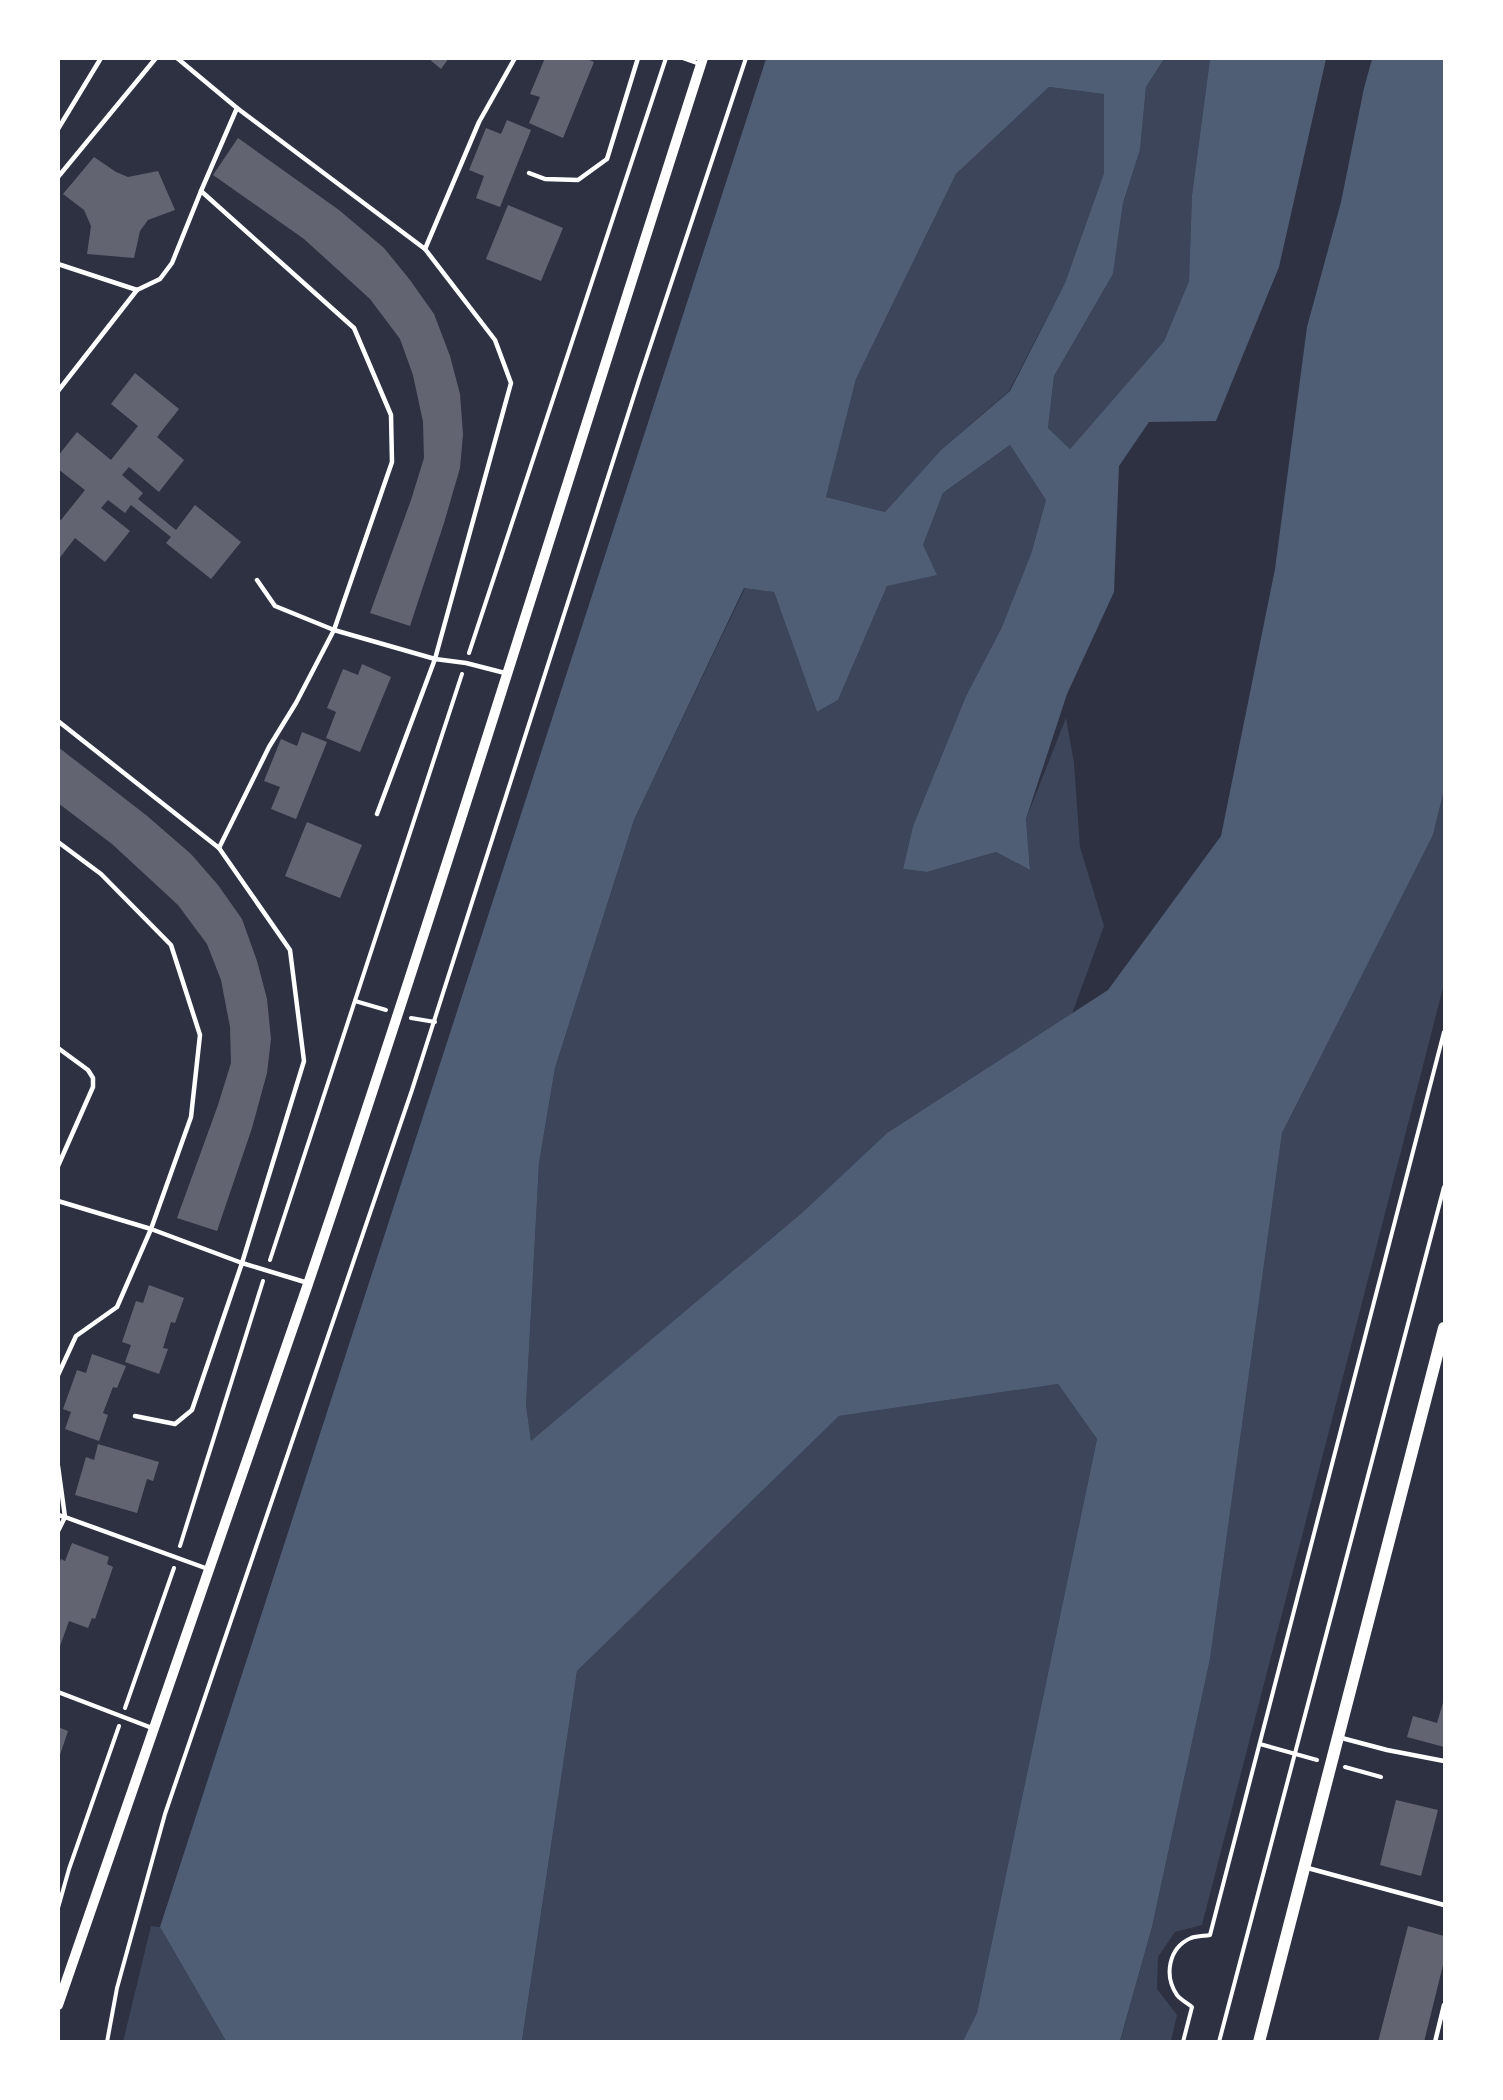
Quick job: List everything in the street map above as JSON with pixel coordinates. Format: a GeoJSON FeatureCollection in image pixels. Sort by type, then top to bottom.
{"type":"FeatureCollection","features":[{"type":"Feature","properties":{"kind":"main road"},"geometry":{"type":"LineString","coordinates":[[1259,2042],[1444,1328]]}},
{"type":"Feature","properties":{"kind":"street"},"geometry":{"type":"LineString","coordinates":[[58,2005],[152,1728],[308,1283],[508,674],[702,61]]}},
{"type":"Feature","properties":{"kind":"lane"},"geometry":{"type":"LineString","coordinates":[[58,129],[100,58]]}},
{"type":"Feature","properties":{"kind":"lane"},"geometry":{"type":"LineString","coordinates":[[58,177],[156,58]]}},
{"type":"Feature","properties":{"kind":"lane"},"geometry":{"type":"LineString","coordinates":[[177,58],[237,108],[425,249],[495,340],[511,383],[435,659],[377,814]]}},
{"type":"Feature","properties":{"kind":"lane"},"geometry":{"type":"LineString","coordinates":[[425,249],[479,122],[515,58]]}},
{"type":"Feature","properties":{"kind":"lane"},"geometry":{"type":"LineString","coordinates":[[530,173],[545,179],[578,180],[607,159],[638,58]]}},
{"type":"Feature","properties":{"kind":"lane"},"geometry":{"type":"LineString","coordinates":[[683,58],[702,61]]}},
{"type":"Feature","properties":{"kind":"lane"},"geometry":{"type":"LineString","coordinates":[[58,391],[137,290],[160,279],[172,263],[237,108]]}},
{"type":"Feature","properties":{"kind":"lane"},"geometry":{"type":"LineString","coordinates":[[201,191],[354,328],[391,415],[392,462],[334,630],[296,703],[269,747],[219,848]]}},
{"type":"Feature","properties":{"kind":"lane"},"geometry":{"type":"LineString","coordinates":[[58,264],[137,290]]}},
{"type":"Feature","properties":{"kind":"lane"},"geometry":{"type":"LineString","coordinates":[[257,580],[274,606],[334,630],[435,659],[466,663],[508,674]]}},
{"type":"Feature","properties":{"kind":"lane"},"geometry":{"type":"LineString","coordinates":[[58,721],[219,848],[290,950],[304,1061],[243,1263],[192,1410],[174,1424],[135,1416]]}},
{"type":"Feature","properties":{"kind":"lane"},"geometry":{"type":"LineString","coordinates":[[58,842],[101,874],[171,945],[200,1035],[191,1117],[151,1229],[117,1308],[76,1336],[58,1375]]}},
{"type":"Feature","properties":{"kind":"lane"},"geometry":{"type":"LineString","coordinates":[[58,1048],[88,1070],[93,1078],[93,1087],[58,1166]]}},
{"type":"Feature","properties":{"kind":"lane"},"geometry":{"type":"LineString","coordinates":[[58,1201],[151,1229],[243,1263],[308,1283]]}},
{"type":"Feature","properties":{"kind":"lane"},"geometry":{"type":"LineString","coordinates":[[58,1466],[65,1517],[58,1531]]}},
{"type":"Feature","properties":{"kind":"lane"},"geometry":{"type":"LineString","coordinates":[[58,1515],[208,1569]]}},
{"type":"Feature","properties":{"kind":"lane"},"geometry":{"type":"LineString","coordinates":[[58,1692],[152,1728]]}},
{"type":"Feature","properties":{"kind":"lane"},"geometry":{"type":"LineString","coordinates":[[1338,1737],[1387,1750],[1444,1761]]}},
{"type":"Feature","properties":{"kind":"lane"},"geometry":{"type":"LineString","coordinates":[[1304,1867],[1444,1905]]}},
{"type":"Feature","properties":{"kind":"lane"},"geometry":{"type":"LineString","coordinates":[[1435,2042],[1444,2005]]}},
{"type":"Feature","properties":{"kind":"path"},"geometry":{"type":"LineString","coordinates":[[58,1908],[69,1869],[177,1557],[266,1270],[666,58]]}},
{"type":"Feature","properties":{"kind":"path"},"geometry":{"type":"LineString","coordinates":[[107,2042],[117,1988],[165,1814],[416,1078],[639,380],[746,58]]}},
{"type":"Feature","properties":{"kind":"path"},"geometry":{"type":"LineString","coordinates":[[1183,2042],[1192,2007],[1178,1997],[1170,1982],[1169,1965],[1176,1950],[1191,1938],[1210,1935],[1444,1032]]}},
{"type":"Feature","properties":{"kind":"path"},"geometry":{"type":"LineString","coordinates":[[1219,2042],[1444,1187]]}},
{"type":"Feature","properties":{"kind":"shaded area"},"geometry":{"type":"Polygon","coordinates":[[[766,59],[1164,59],[1146,87],[1140,150],[1123,203],[1113,274],[1054,376],[1048,428],[1070,449],[1164,341],[1189,281],[1192,195],[1210,59],[1326,59],[1279,267],[1216,421],[1149,422],[1119,466],[1114,592],[1067,694],[1026,819],[1030,870],[996,852],[927,872],[903,869],[913,826],[966,696],[1001,629],[1031,554],[1046,500],[1010,445],[943,493],[923,545],[937,575],[887,586],[838,700],[817,712],[774,592],[744,588],[634,820],[555,1068],[539,1163],[526,1405],[531,1441],[804,1211],[887,1133],[1108,990],[1221,836],[1275,569],[1307,327],[1341,202],[1372,59],[1444,59],[1444,790],[1433,835],[1282,1133],[1210,1659],[1152,1927],[1120,2041],[963,2041],[977,2013],[1097,1439],[1058,1384],[839,1416],[577,1671],[522,2041],[226,2041],[160,1927],[766,59]],[[1049,87],[956,174],[856,379],[826,497],[885,512],[941,450],[1010,391],[1065,283],[1104,173],[1104,94],[1049,87]]]}},
{"type":"Feature","properties":{"kind":"shaded area"},"geometry":{"type":"Polygon","coordinates":[[[1164,59],[1210,59],[1192,195],[1189,281],[1164,341],[1070,449],[1048,428],[1054,376],[1113,274],[1123,203],[1140,150],[1146,87],[1164,59]]]}},
{"type":"Feature","properties":{"kind":"shaded area"},"geometry":{"type":"Polygon","coordinates":[[[1049,87],[1104,94],[1104,173],[1065,283],[1009,391],[941,450],[885,512],[826,497],[856,379],[956,174],[1049,87]]]}},
{"type":"Feature","properties":{"kind":"shaded area"},"geometry":{"type":"Polygon","coordinates":[[[1010,445],[1046,500],[1031,554],[1001,629],[966,696],[913,826],[903,869],[927,872],[996,852],[1030,870],[1026,819],[1066,718],[1074,763],[1080,847],[1104,926],[1072,1014],[887,1133],[804,1211],[531,1442],[526,1405],[539,1163],[555,1068],[634,820],[745,588],[774,592],[817,712],[838,700],[887,586],[923,545],[943,493],[1010,445]]]}},
{"type":"Feature","properties":{"kind":"shaded area"},"geometry":{"type":"Polygon","coordinates":[[[1444,790],[1444,984],[1202,1925],[1175,1932],[1158,1957],[1157,1989],[1177,2015],[1171,2041],[1120,2042],[1152,1927],[1210,1659],[1282,1133],[1433,835],[1444,790]]]}},
{"type":"Feature","properties":{"kind":"shaded area"},"geometry":{"type":"Polygon","coordinates":[[[1058,1384],[1097,1439],[977,2013],[963,2041],[522,2042],[577,1671],[839,1416],[1058,1384]]]}},
{"type":"Feature","properties":{"kind":"shaded area"},"geometry":{"type":"Polygon","coordinates":[[[151,1926],[160,1927],[226,2041],[123,2042],[151,1926]]]}},
{"type":"Feature","properties":{"kind":"building"},"geometry":{"type":"Polygon","coordinates":[[[428,58],[449,58],[441,69],[428,58]]]}},
{"type":"Feature","properties":{"kind":"building"},"geometry":{"type":"Polygon","coordinates":[[[545,58],[561,60],[561,58],[585,58],[594,62],[563,138],[529,123],[540,97],[530,94],[545,58]]]}},
{"type":"Feature","properties":{"kind":"building"},"geometry":{"type":"Polygon","coordinates":[[[507,120],[531,130],[500,207],[476,198],[484,176],[469,170],[486,128],[501,134],[507,120]]]}},
{"type":"Feature","properties":{"kind":"building"},"geometry":{"type":"Polygon","coordinates":[[[238,138],[339,210],[384,248],[434,314],[450,356],[460,394],[463,434],[460,468],[410,626],[370,613],[424,458],[423,422],[413,375],[400,339],[370,299],[304,239],[213,175],[238,138]]]}},
{"type":"Feature","properties":{"kind":"building"},"geometry":{"type":"Polygon","coordinates":[[[94,157],[128,177],[158,171],[175,210],[148,220],[140,231],[134,258],[87,254],[91,226],[84,210],[63,194],[94,157]]]}},
{"type":"Feature","properties":{"kind":"building"},"geometry":{"type":"Polygon","coordinates":[[[508,205],[563,228],[541,281],[486,259],[508,205]]]}},
{"type":"Feature","properties":{"kind":"building"},"geometry":{"type":"Polygon","coordinates":[[[135,373],[179,409],[157,437],[184,460],[159,492],[129,467],[122,475],[143,493],[138,499],[176,530],[195,505],[241,542],[211,579],[166,543],[171,537],[131,505],[125,513],[108,500],[101,508],[130,531],[105,562],[75,538],[58,560],[58,518],[61,520],[85,490],[58,469],[58,456],[77,432],[111,460],[138,426],[111,404],[135,373]]]}},
{"type":"Feature","properties":{"kind":"building"},"geometry":{"type":"Polygon","coordinates":[[[362,664],[391,677],[360,752],[326,738],[336,712],[327,708],[343,669],[358,675],[362,664]]]}},
{"type":"Feature","properties":{"kind":"building"},"geometry":{"type":"Polygon","coordinates":[[[302,732],[327,742],[296,819],[271,809],[280,787],[264,781],[281,739],[297,746],[302,732]]]}},
{"type":"Feature","properties":{"kind":"building"},"geometry":{"type":"Polygon","coordinates":[[[58,747],[146,815],[191,854],[218,885],[242,919],[257,961],[267,999],[271,1039],[267,1073],[252,1128],[217,1231],[177,1218],[231,1063],[230,1027],[221,980],[207,944],[178,905],[112,844],[58,803],[58,747]]]}},
{"type":"Feature","properties":{"kind":"building"},"geometry":{"type":"Polygon","coordinates":[[[307,822],[362,845],[340,898],[285,876],[307,822]]]}},
{"type":"Feature","properties":{"kind":"building"},"geometry":{"type":"Polygon","coordinates":[[[149,1285],[184,1298],[175,1323],[171,1322],[163,1348],[168,1349],[159,1374],[125,1362],[131,1345],[122,1342],[136,1301],[143,1303],[149,1285]]]}},
{"type":"Feature","properties":{"kind":"building"},"geometry":{"type":"Polygon","coordinates":[[[92,1354],[126,1366],[117,1388],[113,1387],[103,1413],[108,1415],[99,1441],[65,1429],[71,1412],[63,1409],[77,1370],[86,1373],[92,1354]]]}},
{"type":"Feature","properties":{"kind":"building"},"geometry":{"type":"Polygon","coordinates":[[[98,1444],[159,1462],[153,1481],[147,1479],[137,1513],[75,1495],[86,1457],[94,1460],[98,1444]]]}},
{"type":"Feature","properties":{"kind":"building"},"geometry":{"type":"Polygon","coordinates":[[[72,1543],[109,1557],[107,1564],[113,1567],[95,1619],[92,1618],[88,1628],[69,1621],[59,1649],[58,1567],[61,1559],[65,1561],[72,1543]]]}},
{"type":"Feature","properties":{"kind":"building"},"geometry":{"type":"Polygon","coordinates":[[[1444,1699],[1444,1747],[1407,1737],[1413,1716],[1437,1723],[1444,1699]]]}},
{"type":"Feature","properties":{"kind":"building"},"geometry":{"type":"Polygon","coordinates":[[[58,1727],[68,1731],[59,1758],[58,1758],[58,1727]]]}},
{"type":"Feature","properties":{"kind":"building"},"geometry":{"type":"Polygon","coordinates":[[[1396,1800],[1438,1810],[1421,1876],[1380,1865],[1396,1800]]]}},
{"type":"Feature","properties":{"kind":"building"},"geometry":{"type":"Polygon","coordinates":[[[1408,1926],[1444,1936],[1444,1961],[1424,2042],[1378,2042],[1408,1926]]]}}]}
